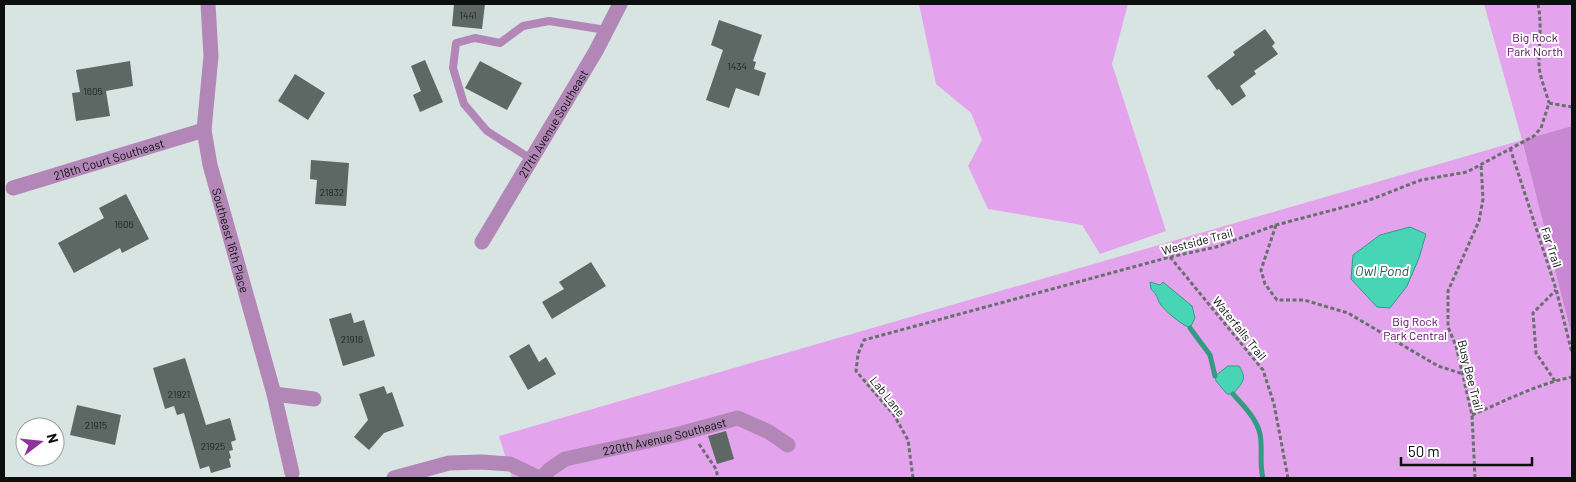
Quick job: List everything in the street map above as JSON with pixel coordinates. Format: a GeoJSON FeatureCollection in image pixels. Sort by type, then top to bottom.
{"type":"FeatureCollection","features":[{"type":"Feature","properties":{"kind":"street","name":"Southeast 16th Place"},"geometry":{"type":"LineString","coordinates":[[208,4],[211,56],[204,130],[210,164],[274,394],[292,476]]}},
{"type":"Feature","properties":{"kind":"street","name":"217th Avenue Southeast"},"geometry":{"type":"LineString","coordinates":[[482,242],[620,4]]}},
{"type":"Feature","properties":{"kind":"street","name":"218th Court Southeast"},"geometry":{"type":"LineString","coordinates":[[13,188],[204,130]]}},
{"type":"Feature","properties":{"kind":"street"},"geometry":{"type":"LineString","coordinates":[[274,394],[314,399]]}},
{"type":"Feature","properties":{"kind":"street","name":"220th Avenue Southeast"},"geometry":{"type":"LineString","coordinates":[[394,478],[449,463],[482,462],[510,464],[540,478],[565,459],[606,452],[738,418],[769,432],[788,445]]}},
{"type":"Feature","properties":{"kind":"lane"},"geometry":{"type":"LineString","coordinates":[[531,160],[487,132],[464,104],[453,68],[456,43],[475,38],[500,43],[523,26],[549,21],[606,30]]}},
{"type":"Feature","properties":{"kind":"path"},"geometry":{"type":"LineString","coordinates":[[1538,4],[1540,17],[1539,66],[1549,103],[1572,108]]}},
{"type":"Feature","properties":{"kind":"path","name":"Westside Trail"},"geometry":{"type":"LineString","coordinates":[[858,354],[864,340],[1170,256],[1216,247],[1276,225],[1367,201],[1421,180],[1467,172],[1534,136],[1541,128],[1549,103]]}},
{"type":"Feature","properties":{"kind":"path","name":"Far Trail"},"geometry":{"type":"LineString","coordinates":[[1510,148],[1556,289],[1572,353]]}},
{"type":"Feature","properties":{"kind":"path","name":"Busy Bee Trail"},"geometry":{"type":"LineString","coordinates":[[1475,478],[1472,416],[1456,346],[1448,327],[1448,291],[1478,220],[1483,199],[1481,164]]}},
{"type":"Feature","properties":{"kind":"path"},"geometry":{"type":"LineString","coordinates":[[1276,225],[1261,270],[1265,284],[1278,300],[1304,300],[1348,313],[1438,366],[1463,374]]}},
{"type":"Feature","properties":{"kind":"path","name":"Waterfalls Trail"},"geometry":{"type":"LineString","coordinates":[[1170,256],[1263,370],[1274,404],[1288,478]]}},
{"type":"Feature","properties":{"kind":"path"},"geometry":{"type":"LineString","coordinates":[[1555,381],[1536,352],[1533,313],[1556,289]]}},
{"type":"Feature","properties":{"kind":"path","name":"Lab Lane"},"geometry":{"type":"LineString","coordinates":[[858,354],[856,371],[894,415],[908,440],[913,478]]}},
{"type":"Feature","properties":{"kind":"path"},"geometry":{"type":"LineString","coordinates":[[1472,416],[1512,397],[1555,381],[1572,377]]}},
{"type":"Feature","properties":{"kind":"path"},"geometry":{"type":"LineString","coordinates":[[691,431],[716,469],[718,478]]}},
{"type":"Feature","properties":{"kind":"green space"},"geometry":{"type":"Polygon","coordinates":[[[919,4],[1128,4],[1112,64],[1166,231],[1100,254],[1082,225],[988,209],[968,166],[982,140],[971,113],[936,84],[919,4]]]}},
{"type":"Feature","properties":{"kind":"green space","name":"Big Rock Park North"},"geometry":{"type":"Polygon","coordinates":[[[1484,4],[1572,4],[1572,126],[1522,140],[1484,4]]]}},
{"type":"Feature","properties":{"kind":"green space","name":"Big Rock Park Central"},"geometry":{"type":"Polygon","coordinates":[[[1522,140],[1572,337],[1572,478],[512,478],[499,436],[1522,140]]]}},
{"type":"Feature","properties":{"kind":"shaded area"},"geometry":{"type":"Polygon","coordinates":[[[1572,126],[1572,337],[1522,140],[1572,126]]]}},
{"type":"Feature","properties":{"kind":"water","name":"Owl Pond"},"geometry":{"type":"Polygon","coordinates":[[[1410,227],[1426,234],[1419,258],[1407,286],[1390,308],[1377,307],[1351,279],[1353,255],[1380,235],[1410,227]]]}},
{"type":"Feature","properties":{"kind":"water"},"geometry":{"type":"Polygon","coordinates":[[[1150,282],[1160,285],[1163,282],[1192,306],[1195,318],[1190,328],[1164,309],[1151,289],[1150,282]]]}},
{"type":"Feature","properties":{"kind":"water"},"geometry":{"type":"Polygon","coordinates":[[[1228,366],[1239,366],[1243,374],[1243,381],[1233,394],[1227,394],[1216,381],[1215,376],[1228,366]]]}},
{"type":"Feature","properties":{"kind":"building"},"geometry":{"type":"Polygon","coordinates":[[[454,4],[485,4],[482,29],[452,26],[454,4]]]}},
{"type":"Feature","properties":{"kind":"building"},"geometry":{"type":"Polygon","coordinates":[[[719,20],[762,35],[753,61],[756,62],[754,69],[766,73],[759,96],[736,88],[729,108],[706,100],[723,50],[711,45],[719,20]]]}},
{"type":"Feature","properties":{"kind":"building"},"geometry":{"type":"Polygon","coordinates":[[[1265,29],[1275,43],[1272,46],[1278,54],[1254,71],[1256,74],[1240,86],[1246,96],[1232,106],[1207,76],[1235,55],[1233,52],[1265,29]]]}},
{"type":"Feature","properties":{"kind":"building"},"geometry":{"type":"Polygon","coordinates":[[[425,60],[443,102],[420,112],[413,95],[421,91],[411,66],[425,60]]]}},
{"type":"Feature","properties":{"kind":"building"},"geometry":{"type":"Polygon","coordinates":[[[130,61],[133,86],[106,91],[110,116],[76,121],[72,93],[80,92],[76,70],[130,61]]]}},
{"type":"Feature","properties":{"kind":"building"},"geometry":{"type":"Polygon","coordinates":[[[480,61],[522,83],[507,110],[465,88],[480,61]]]}},
{"type":"Feature","properties":{"kind":"building"},"geometry":{"type":"Polygon","coordinates":[[[295,74],[325,93],[308,120],[278,101],[295,74]]]}},
{"type":"Feature","properties":{"kind":"building"},"geometry":{"type":"Polygon","coordinates":[[[311,160],[349,163],[346,206],[315,204],[317,180],[310,179],[311,160]]]}},
{"type":"Feature","properties":{"kind":"building"},"geometry":{"type":"Polygon","coordinates":[[[126,194],[149,239],[122,253],[120,248],[74,273],[58,243],[104,218],[99,208],[126,194]]]}},
{"type":"Feature","properties":{"kind":"building"},"geometry":{"type":"Polygon","coordinates":[[[591,262],[606,286],[552,319],[542,302],[564,289],[559,282],[591,262]]]}},
{"type":"Feature","properties":{"kind":"building"},"geometry":{"type":"Polygon","coordinates":[[[351,313],[354,323],[364,320],[375,356],[343,366],[329,319],[351,313]]]}},
{"type":"Feature","properties":{"kind":"building"},"geometry":{"type":"Polygon","coordinates":[[[529,344],[539,362],[546,357],[556,374],[528,390],[509,356],[529,344]]]}},
{"type":"Feature","properties":{"kind":"building"},"geometry":{"type":"Polygon","coordinates":[[[185,358],[206,425],[230,418],[236,440],[231,442],[233,450],[229,451],[231,467],[211,473],[209,466],[200,469],[184,413],[177,415],[174,406],[165,409],[153,368],[185,358]]]}},
{"type":"Feature","properties":{"kind":"building"},"geometry":{"type":"Polygon","coordinates":[[[384,386],[387,394],[392,392],[404,426],[384,433],[369,450],[354,437],[368,420],[359,394],[384,386]]]}},
{"type":"Feature","properties":{"kind":"building"},"geometry":{"type":"Polygon","coordinates":[[[77,405],[121,415],[115,445],[70,435],[77,405]]]}},
{"type":"Feature","properties":{"kind":"building"},"geometry":{"type":"Polygon","coordinates":[[[726,431],[734,459],[717,464],[708,436],[726,431]]]}},
{"type":"Feature","properties":{"kind":"waterway"},"geometry":{"type":"LineString","coordinates":[[1190,328],[1210,355],[1215,376]]}},
{"type":"Feature","properties":{"kind":"waterway"},"geometry":{"type":"LineString","coordinates":[[1233,394],[1249,412],[1258,428],[1261,439],[1263,478]]}}]}
